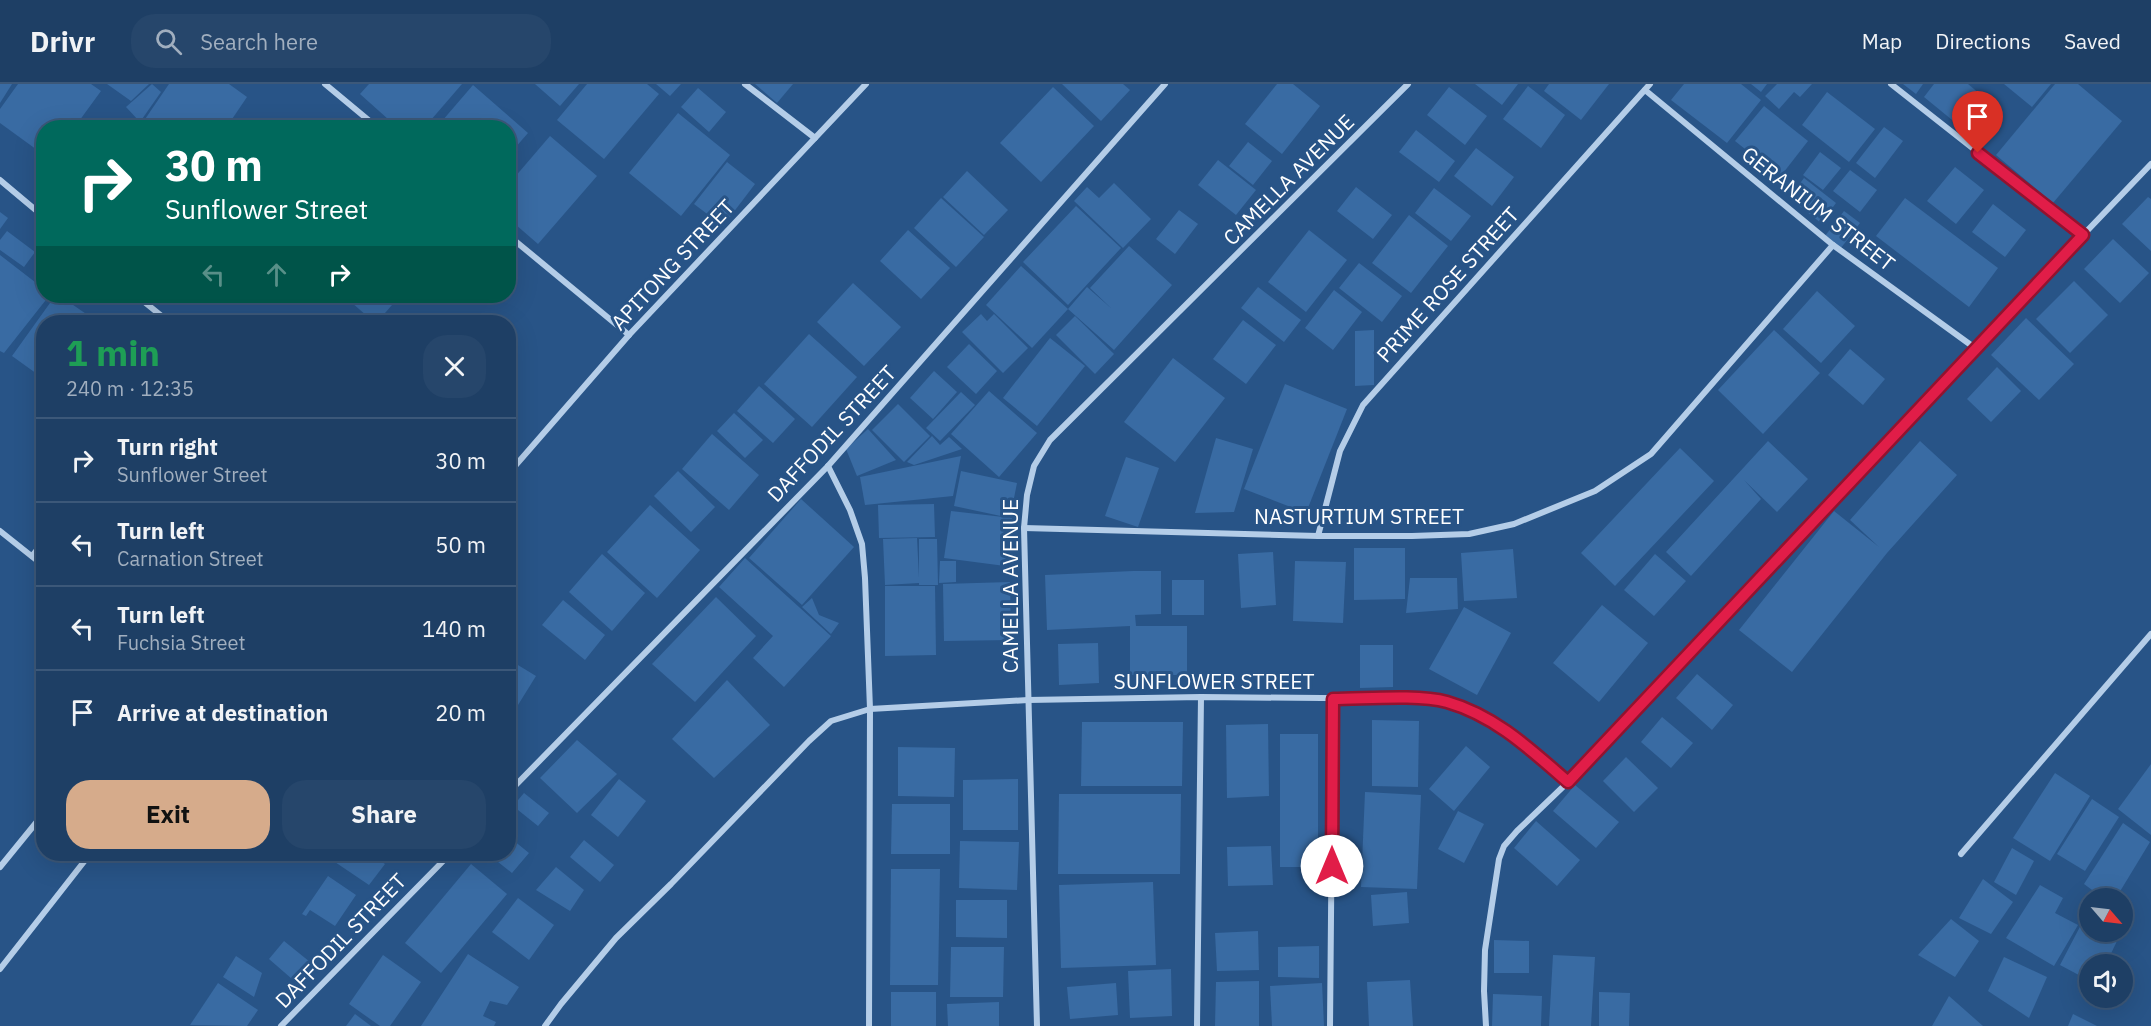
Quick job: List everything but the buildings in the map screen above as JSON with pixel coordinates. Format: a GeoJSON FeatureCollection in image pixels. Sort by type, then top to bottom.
{"type":"FeatureCollection","features":[{"type":"Feature","properties":{"kind":"street"},"geometry":{"type":"LineString","coordinates":[[325,84],[368,120]]}},
{"type":"Feature","properties":{"kind":"street"},"geometry":{"type":"LineString","coordinates":[[745,84],[815,138]]}},
{"type":"Feature","properties":{"kind":"street","name":"APITONG STREET"},"geometry":{"type":"LineString","coordinates":[[516,465],[629,335],[866,84]]}},
{"type":"Feature","properties":{"kind":"street","name":"DAFFODIL STREET"},"geometry":{"type":"LineString","coordinates":[[516,785],[828,466],[1166,84]]}},
{"type":"Feature","properties":{"kind":"street","name":"CAMELLA AVENUE"},"geometry":{"type":"LineString","coordinates":[[1037,1026],[1024,528],[1027,495],[1034,466],[1050,440],[1408,84]]}},
{"type":"Feature","properties":{"kind":"street","name":"PRIME ROSE STREET"},"geometry":{"type":"LineString","coordinates":[[1318,536],[1340,451],[1363,405],[1650,84]]}},
{"type":"Feature","properties":{"kind":"street"},"geometry":{"type":"LineString","coordinates":[[1891,84],[2083,235]]}},
{"type":"Feature","properties":{"kind":"street","name":"GERANIUM STREET"},"geometry":{"type":"LineString","coordinates":[[1645,90],[1833,245],[1975,348]]}},
{"type":"Feature","properties":{"kind":"street"},"geometry":{"type":"LineString","coordinates":[[1486,1026],[1485,950],[1499,859],[1504,846],[1568,782],[2151,164]]}},
{"type":"Feature","properties":{"kind":"street"},"geometry":{"type":"LineString","coordinates":[[0,180],[36,210]]}},
{"type":"Feature","properties":{"kind":"street"},"geometry":{"type":"LineString","coordinates":[[516,243],[629,335]]}},
{"type":"Feature","properties":{"kind":"street","name":"NASTURTIUM STREET"},"geometry":{"type":"LineString","coordinates":[[1024,528],[1318,536],[1469,534],[1514,524],[1595,491],[1651,454],[1833,245]]}},
{"type":"Feature","properties":{"kind":"street"},"geometry":{"type":"LineString","coordinates":[[146,303],[160,315]]}},
{"type":"Feature","properties":{"kind":"street"},"geometry":{"type":"LineString","coordinates":[[828,466],[850,510],[862,544],[870,709],[869,1026]]}},
{"type":"Feature","properties":{"kind":"street"},"geometry":{"type":"LineString","coordinates":[[0,531],[36,559]]}},
{"type":"Feature","properties":{"kind":"street"},"geometry":{"type":"LineString","coordinates":[[32,556],[36,551]]}},
{"type":"Feature","properties":{"kind":"street"},"geometry":{"type":"LineString","coordinates":[[1961,854],[2151,634]]}},
{"type":"Feature","properties":{"kind":"street"},"geometry":{"type":"LineString","coordinates":[[1197,1026],[1201,697]]}},
{"type":"Feature","properties":{"kind":"street","name":"SUNFLOWER STREET"},"geometry":{"type":"LineString","coordinates":[[546,1026],[561,1004],[616,938],[809,741],[831,721],[870,709],[1028,700],[1201,697],[1425,699],[1455,705],[1481,716],[1514,735],[1568,782]]}},
{"type":"Feature","properties":{"kind":"street"},"geometry":{"type":"LineString","coordinates":[[1330,1026],[1333,699]]}},
{"type":"Feature","properties":{"kind":"street"},"geometry":{"type":"LineString","coordinates":[[0,867],[36,823]]}},
{"type":"Feature","properties":{"kind":"street"},"geometry":{"type":"LineString","coordinates":[[0,969],[85,861]]}},
{"type":"Feature","properties":{"kind":"street","name":"DAFFODIL STREET"},"geometry":{"type":"LineString","coordinates":[[282,1026],[443,861]]}},
{"type":"Feature","properties":{"kind":"route"},"geometry":{"type":"LineString","coordinates":[[1332,866],[1333,699],[1425,699],[1464,708],[1514,735],[1568,782],[2083,235],[1978,153]]}}]}
